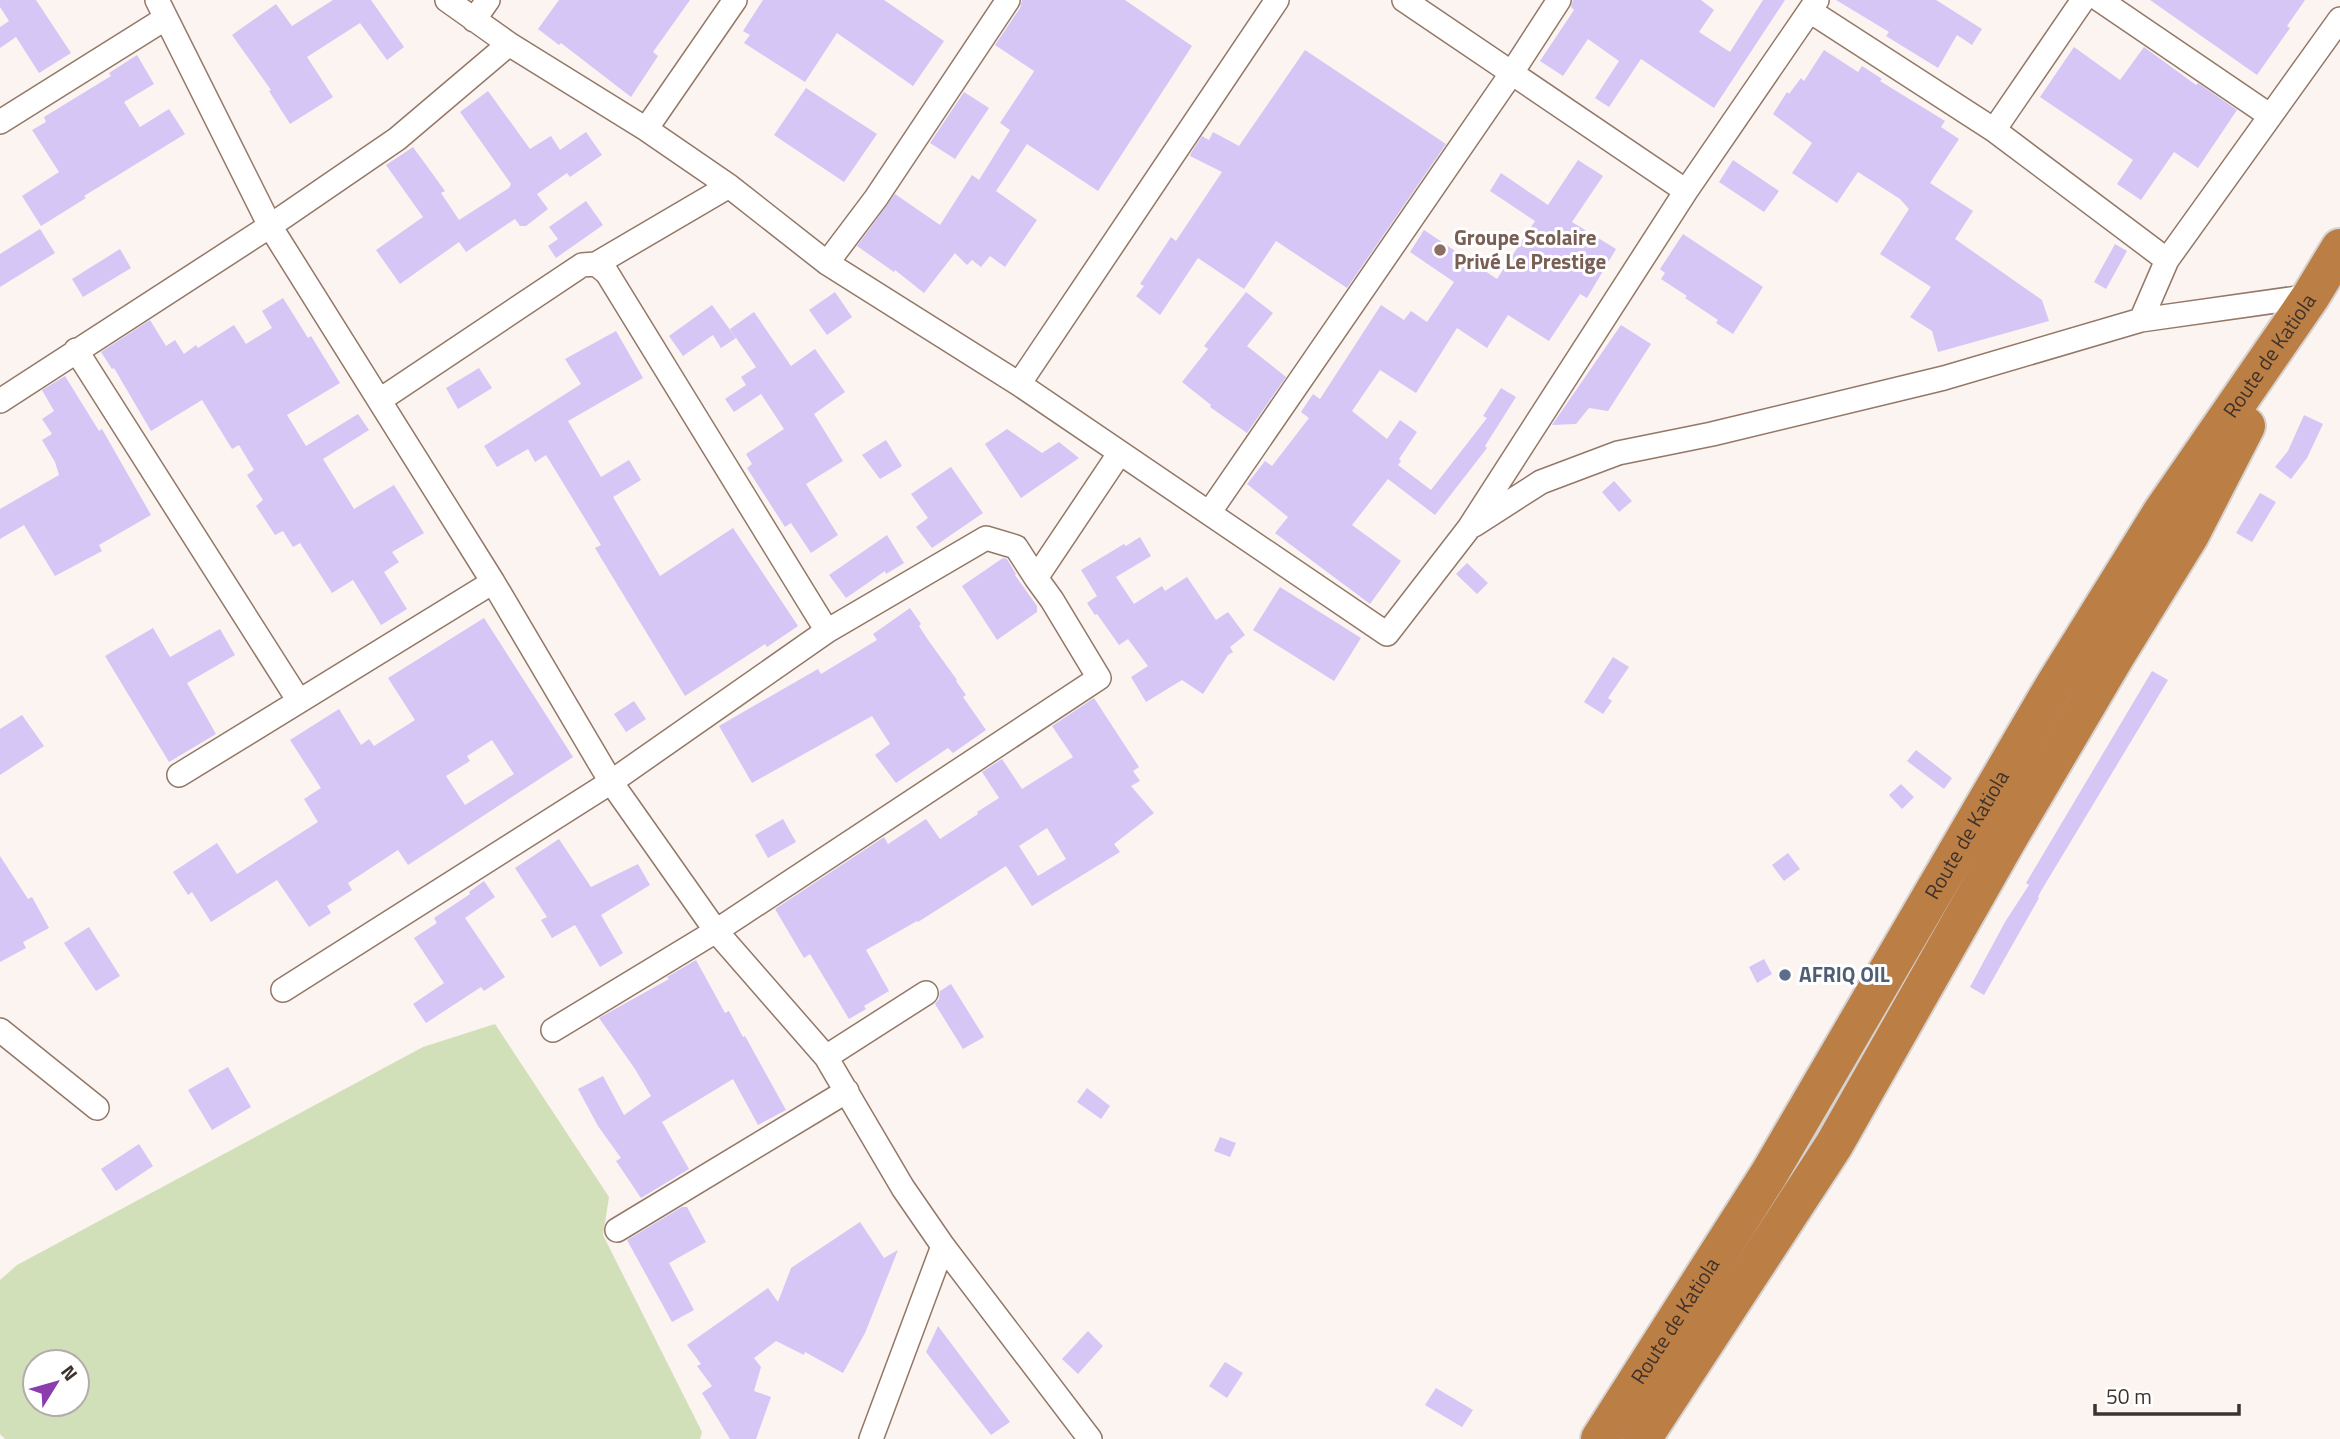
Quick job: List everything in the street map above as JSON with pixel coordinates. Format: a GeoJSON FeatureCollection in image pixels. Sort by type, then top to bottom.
{"type":"FeatureCollection","features":[{"type":"Feature","properties":{"kind":"highway"},"geometry":{"type":"LineString","coordinates":[[2311,296],[2340,248]]}},
{"type":"Feature","properties":{"kind":"highway","name":"Route de Katiola"},"geometry":{"type":"LineString","coordinates":[[1600,1439],[1769,1174],[2054,687],[2162,512],[2311,296]]}},
{"type":"Feature","properties":{"kind":"highway","name":"Route de Katiola"},"geometry":{"type":"LineString","coordinates":[[1642,1439],[1834,1145],[2006,842],[2190,535],[2311,296]]}},
{"type":"Feature","properties":{"kind":"street"},"geometry":{"type":"LineString","coordinates":[[447,0],[509,44],[646,129],[729,186],[827,263],[1019,384],[1387,634],[1469,528],[1686,191],[1814,5],[1994,130],[2167,260]]}},
{"type":"Feature","properties":{"kind":"street"},"geometry":{"type":"LineString","coordinates":[[474,20],[488,0]]}},
{"type":"Feature","properties":{"kind":"street"},"geometry":{"type":"LineString","coordinates":[[646,129],[735,0]]}},
{"type":"Feature","properties":{"kind":"street"},"geometry":{"type":"LineString","coordinates":[[827,263],[876,198],[1008,0]]}},
{"type":"Feature","properties":{"kind":"street"},"geometry":{"type":"LineString","coordinates":[[1019,384],[1277,0]]}},
{"type":"Feature","properties":{"kind":"street"},"geometry":{"type":"LineString","coordinates":[[1404,0],[1686,191]]}},
{"type":"Feature","properties":{"kind":"street"},"geometry":{"type":"LineString","coordinates":[[1209,513],[1559,0]]}},
{"type":"Feature","properties":{"kind":"street"},"geometry":{"type":"LineString","coordinates":[[1994,130],[2082,0]]}},
{"type":"Feature","properties":{"kind":"street"},"geometry":{"type":"LineString","coordinates":[[2100,0],[2269,114]]}},
{"type":"Feature","properties":{"kind":"street"},"geometry":{"type":"LineString","coordinates":[[0,122],[161,9],[270,226],[493,582],[611,782],[716,931],[826,1057],[903,1188],[943,1246],[1090,1439]]}},
{"type":"Feature","properties":{"kind":"street"},"geometry":{"type":"LineString","coordinates":[[2141,320],[2167,260],[2269,114],[2340,19]]}},
{"type":"Feature","properties":{"kind":"street"},"geometry":{"type":"LineString","coordinates":[[0,401],[270,226],[397,139],[509,44]]}},
{"type":"Feature","properties":{"kind":"street"},"geometry":{"type":"LineString","coordinates":[[380,400],[582,265],[596,264],[729,186]]}},
{"type":"Feature","properties":{"kind":"street"},"geometry":{"type":"LineString","coordinates":[[596,264],[607,273],[827,631]]}},
{"type":"Feature","properties":{"kind":"street"},"geometry":{"type":"LineString","coordinates":[[1469,528],[1541,482],[1618,453],[1712,434],[1944,378],[2141,320],[2311,296]]}},
{"type":"Feature","properties":{"kind":"street"},"geometry":{"type":"LineString","coordinates":[[76,350],[299,701]]}},
{"type":"Feature","properties":{"kind":"street"},"geometry":{"type":"LineString","coordinates":[[1036,578],[1119,454]]}},
{"type":"Feature","properties":{"kind":"street"},"geometry":{"type":"LineString","coordinates":[[284,990],[611,782],[827,631],[986,538],[1016,547],[1099,678],[716,931],[553,1030]]}},
{"type":"Feature","properties":{"kind":"street"},"geometry":{"type":"LineString","coordinates":[[179,775],[493,582]]}},
{"type":"Feature","properties":{"kind":"street"},"geometry":{"type":"LineString","coordinates":[[826,1057],[926,993]]}},
{"type":"Feature","properties":{"kind":"street"},"geometry":{"type":"LineString","coordinates":[[0,1030],[97,1108]]}},
{"type":"Feature","properties":{"kind":"street"},"geometry":{"type":"LineString","coordinates":[[617,1230],[847,1091]]}},
{"type":"Feature","properties":{"kind":"street"},"geometry":{"type":"LineString","coordinates":[[872,1439],[943,1246]]}},
{"type":"Feature","properties":{"kind":"green space"},"geometry":{"type":"Polygon","coordinates":[[[495,1024],[609,1197],[603,1235],[702,1432],[700,1439],[5,1439],[0,1434],[0,1280],[17,1265],[423,1047],[495,1024]]]}},
{"type":"Feature","properties":{"kind":"building"},"geometry":{"type":"Polygon","coordinates":[[[0,0],[36,0],[71,53],[39,73],[16,37],[0,48],[0,27],[9,21],[0,7],[0,0]]]}},
{"type":"Feature","properties":{"kind":"building"},"geometry":{"type":"Polygon","coordinates":[[[333,0],[371,0],[404,47],[387,60],[360,23],[307,57],[333,97],[290,124],[269,91],[271,90],[232,35],[276,4],[292,26],[333,0]]]}},
{"type":"Feature","properties":{"kind":"building"},"geometry":{"type":"Polygon","coordinates":[[[559,0],[690,0],[653,52],[658,56],[631,97],[561,43],[559,45],[538,29],[559,0]]]}},
{"type":"Feature","properties":{"kind":"building"},"geometry":{"type":"Polygon","coordinates":[[[763,0],[884,0],[944,41],[913,86],[837,33],[805,82],[744,43],[750,35],[743,31],[763,0]]]}},
{"type":"Feature","properties":{"kind":"building"},"geometry":{"type":"Polygon","coordinates":[[[1022,0],[1125,0],[1192,46],[1098,191],[1027,144],[996,191],[1037,220],[1005,267],[990,256],[981,267],[972,260],[967,265],[955,253],[924,293],[895,270],[894,272],[857,246],[895,194],[940,225],[972,175],[979,180],[1010,130],[1000,123],[1034,71],[995,45],[1020,8],[1022,0]]]}},
{"type":"Feature","properties":{"kind":"building"},"geometry":{"type":"Polygon","coordinates":[[[1573,0],[1701,0],[1714,10],[1699,32],[1730,52],[1763,0],[1785,0],[1714,108],[1641,59],[1609,107],[1595,98],[1619,61],[1588,39],[1563,76],[1540,61],[1574,10],[1571,7],[1573,0]]]}},
{"type":"Feature","properties":{"kind":"building"},"geometry":{"type":"Polygon","coordinates":[[[1836,0],[1936,0],[1982,29],[1972,45],[1957,35],[1938,68],[1886,36],[1889,32],[1836,0]]]}},
{"type":"Feature","properties":{"kind":"building"},"geometry":{"type":"Polygon","coordinates":[[[2150,0],[2305,0],[2287,26],[2290,28],[2257,75],[2150,0]]]}},
{"type":"Feature","properties":{"kind":"building"},"geometry":{"type":"Polygon","coordinates":[[[2074,47],[2120,80],[2144,47],[2196,85],[2198,83],[2237,110],[2198,168],[2174,152],[2141,200],[2117,184],[2133,160],[2040,97],[2074,47]]]}},
{"type":"Feature","properties":{"kind":"building"},"geometry":{"type":"Polygon","coordinates":[[[1305,50],[1446,144],[1347,288],[1276,241],[1244,289],[1198,258],[1160,315],[1136,296],[1144,286],[1140,284],[1171,237],[1176,241],[1222,172],[1190,156],[1191,153],[1202,136],[1209,140],[1213,132],[1239,146],[1305,50]]]}},
{"type":"Feature","properties":{"kind":"building"},"geometry":{"type":"Polygon","coordinates":[[[1824,50],[1858,72],[1862,66],[1882,79],[1880,81],[1945,121],[1941,127],[1959,139],[1930,183],[1973,211],[1955,239],[2042,300],[2049,321],[1938,352],[1932,331],[1910,317],[1931,287],[1880,254],[1909,209],[1900,199],[1858,172],[1837,203],[1792,173],[1812,143],[1773,114],[1787,92],[1789,94],[1801,78],[1804,81],[1824,50]]]}},
{"type":"Feature","properties":{"kind":"building"},"geometry":{"type":"Polygon","coordinates":[[[137,55],[154,84],[124,102],[140,127],[169,109],[185,134],[84,196],[86,198],[41,226],[22,196],[59,172],[32,130],[46,122],[44,117],[111,76],[109,73],[137,55]]]}},
{"type":"Feature","properties":{"kind":"building"},"geometry":{"type":"Polygon","coordinates":[[[806,88],[877,134],[844,182],[774,135],[806,88]]]}},
{"type":"Feature","properties":{"kind":"building"},"geometry":{"type":"Polygon","coordinates":[[[488,91],[530,149],[551,136],[560,150],[586,132],[602,155],[570,177],[567,173],[537,194],[548,209],[526,226],[520,226],[515,219],[466,252],[459,242],[400,284],[376,250],[423,217],[386,165],[413,147],[445,191],[441,193],[459,220],[509,188],[511,184],[460,112],[488,91]]]}},
{"type":"Feature","properties":{"kind":"building"},"geometry":{"type":"Polygon","coordinates":[[[964,92],[989,108],[955,159],[930,143],[964,92]]]}},
{"type":"Feature","properties":{"kind":"building"},"geometry":{"type":"Polygon","coordinates":[[[1578,160],[1603,176],[1572,222],[1616,249],[1587,298],[1580,294],[1549,341],[1508,315],[1487,348],[1457,328],[1416,393],[1380,370],[1352,411],[1387,439],[1400,420],[1417,432],[1399,459],[1401,461],[1398,465],[1431,490],[1487,418],[1483,416],[1501,388],[1516,397],[1485,446],[1487,448],[1435,515],[1388,479],[1352,525],[1401,561],[1370,604],[1275,533],[1288,517],[1247,484],[1265,461],[1272,466],[1309,418],[1301,412],[1313,394],[1320,399],[1381,305],[1404,320],[1411,311],[1427,322],[1454,282],[1410,252],[1424,230],[1497,279],[1535,221],[1490,191],[1501,173],[1548,205],[1578,160]]]}},
{"type":"Feature","properties":{"kind":"building"},"geometry":{"type":"Polygon","coordinates":[[[1733,160],[1779,191],[1764,212],[1719,182],[1733,160]]]}},
{"type":"Feature","properties":{"kind":"building"},"geometry":{"type":"Polygon","coordinates":[[[586,201],[603,225],[556,258],[548,246],[558,239],[549,227],[586,201]]]}},
{"type":"Feature","properties":{"kind":"building"},"geometry":{"type":"Polygon","coordinates":[[[40,229],[55,253],[0,287],[0,254],[40,229]]]}},
{"type":"Feature","properties":{"kind":"building"},"geometry":{"type":"Polygon","coordinates":[[[1683,234],[1763,287],[1733,334],[1716,323],[1718,320],[1685,298],[1687,296],[1661,279],[1665,273],[1660,269],[1683,234]]]}},
{"type":"Feature","properties":{"kind":"building"},"geometry":{"type":"Polygon","coordinates":[[[2115,244],[2127,251],[2106,289],[2094,282],[2115,244]]]}},
{"type":"Feature","properties":{"kind":"building"},"geometry":{"type":"Polygon","coordinates":[[[120,249],[131,268],[83,297],[72,279],[120,249]]]}},
{"type":"Feature","properties":{"kind":"building"},"geometry":{"type":"Polygon","coordinates":[[[835,292],[852,317],[827,335],[809,310],[835,292]]]}},
{"type":"Feature","properties":{"kind":"building"},"geometry":{"type":"Polygon","coordinates":[[[1246,292],[1273,313],[1247,346],[1286,377],[1247,433],[1210,407],[1211,405],[1182,382],[1208,349],[1204,346],[1246,292]]]}},
{"type":"Feature","properties":{"kind":"building"},"geometry":{"type":"Polygon","coordinates":[[[283,298],[340,383],[287,415],[306,446],[358,414],[369,430],[323,459],[354,509],[394,485],[424,533],[392,552],[399,562],[384,572],[407,609],[381,625],[353,580],[332,593],[300,543],[293,547],[283,531],[275,535],[256,506],[263,500],[247,475],[254,470],[239,445],[232,449],[202,400],[151,431],[114,368],[112,369],[101,352],[150,320],[166,346],[175,340],[184,354],[234,325],[246,344],[272,328],[262,311],[283,298]]]}},
{"type":"Feature","properties":{"kind":"building"},"geometry":{"type":"Polygon","coordinates":[[[712,305],[736,338],[721,348],[713,335],[683,356],[669,336],[712,305]]]}},
{"type":"Feature","properties":{"kind":"building"},"geometry":{"type":"Polygon","coordinates":[[[754,312],[791,366],[815,349],[845,392],[814,414],[843,461],[806,484],[838,535],[811,553],[791,523],[785,527],[747,468],[752,464],[746,454],[784,429],[761,394],[734,412],[725,399],[746,385],[741,377],[756,367],[730,329],[754,312]]]}},
{"type":"Feature","properties":{"kind":"building"},"geometry":{"type":"Polygon","coordinates":[[[1621,325],[1651,344],[1608,411],[1589,408],[1576,424],[1552,425],[1621,325]]]}},
{"type":"Feature","properties":{"kind":"building"},"geometry":{"type":"Polygon","coordinates":[[[616,331],[643,378],[568,421],[601,477],[629,460],[641,480],[613,497],[660,576],[733,528],[798,626],[685,696],[595,548],[601,545],[546,455],[535,462],[528,449],[497,467],[484,446],[581,384],[565,359],[616,331]]]}},
{"type":"Feature","properties":{"kind":"building"},"geometry":{"type":"Polygon","coordinates":[[[479,368],[492,388],[458,409],[446,388],[479,368]]]}},
{"type":"Feature","properties":{"kind":"building"},"geometry":{"type":"Polygon","coordinates":[[[65,376],[99,431],[102,429],[151,515],[99,545],[102,551],[55,576],[24,525],[0,539],[0,509],[59,475],[42,440],[52,434],[42,419],[54,411],[42,390],[65,376]]]}},
{"type":"Feature","properties":{"kind":"building"},"geometry":{"type":"Polygon","coordinates":[[[2304,415],[2323,424],[2307,458],[2291,479],[2275,467],[2288,451],[2304,415]]]}},
{"type":"Feature","properties":{"kind":"building"},"geometry":{"type":"Polygon","coordinates":[[[1007,429],[1042,453],[1059,442],[1079,458],[1021,498],[985,444],[1007,429]]]}},
{"type":"Feature","properties":{"kind":"building"},"geometry":{"type":"Polygon","coordinates":[[[886,440],[902,466],[880,479],[862,455],[886,440]]]}},
{"type":"Feature","properties":{"kind":"building"},"geometry":{"type":"Polygon","coordinates":[[[951,467],[983,513],[932,548],[916,527],[928,518],[911,494],[951,467]]]}},
{"type":"Feature","properties":{"kind":"building"},"geometry":{"type":"Polygon","coordinates":[[[1614,481],[1632,501],[1619,512],[1602,492],[1614,481]]]}},
{"type":"Feature","properties":{"kind":"building"},"geometry":{"type":"Polygon","coordinates":[[[2260,493],[2276,502],[2252,542],[2236,533],[2260,493]]]}},
{"type":"Feature","properties":{"kind":"building"},"geometry":{"type":"Polygon","coordinates":[[[887,535],[904,563],[886,574],[885,571],[846,598],[829,575],[887,535]]]}},
{"type":"Feature","properties":{"kind":"building"},"geometry":{"type":"Polygon","coordinates":[[[1140,537],[1151,556],[1116,577],[1134,604],[1162,586],[1165,591],[1187,577],[1216,620],[1228,612],[1245,635],[1230,647],[1233,652],[1228,655],[1203,694],[1182,680],[1146,702],[1131,677],[1148,666],[1128,639],[1119,645],[1087,603],[1097,596],[1081,570],[1140,537]]]}},
{"type":"Feature","properties":{"kind":"building"},"geometry":{"type":"Polygon","coordinates":[[[1003,558],[1007,559],[1037,606],[1037,612],[997,640],[962,586],[1003,558]]]}},
{"type":"Feature","properties":{"kind":"building"},"geometry":{"type":"Polygon","coordinates":[[[1467,563],[1488,583],[1477,594],[1456,574],[1467,563]]]}},
{"type":"Feature","properties":{"kind":"building"},"geometry":{"type":"Polygon","coordinates":[[[1280,587],[1361,638],[1334,681],[1253,630],[1280,587]]]}},
{"type":"Feature","properties":{"kind":"building"},"geometry":{"type":"Polygon","coordinates":[[[910,608],[986,730],[953,753],[948,748],[896,783],[875,755],[890,744],[872,716],[752,783],[719,726],[818,669],[821,674],[877,640],[873,634],[910,608]]]}},
{"type":"Feature","properties":{"kind":"building"},"geometry":{"type":"Polygon","coordinates":[[[484,618],[573,757],[408,865],[398,850],[348,883],[352,890],[327,906],[331,913],[309,927],[277,880],[211,922],[192,892],[188,895],[173,872],[217,843],[237,874],[318,822],[304,799],[321,788],[290,740],[339,709],[361,745],[369,739],[374,746],[415,720],[388,678],[484,618]],[[492,740],[467,756],[470,761],[446,776],[465,805],[514,774],[492,740]]]}},
{"type":"Feature","properties":{"kind":"building"},"geometry":{"type":"Polygon","coordinates":[[[153,628],[170,657],[220,629],[235,655],[187,683],[216,734],[169,762],[105,656],[153,628]]]}},
{"type":"Feature","properties":{"kind":"building"},"geometry":{"type":"Polygon","coordinates":[[[1613,657],[1629,667],[1608,698],[1612,701],[1603,714],[1584,702],[1613,657]]]}},
{"type":"Feature","properties":{"kind":"building"},"geometry":{"type":"Polygon","coordinates":[[[2152,671],[2168,680],[2041,891],[1984,995],[1970,987],[2005,922],[2029,885],[2026,883],[2152,671]]]}},
{"type":"Feature","properties":{"kind":"building"},"geometry":{"type":"Polygon","coordinates":[[[1094,698],[1139,767],[1133,771],[1140,781],[1131,786],[1154,813],[1114,844],[1120,852],[1032,906],[1006,866],[918,922],[866,950],[889,991],[849,1019],[810,954],[804,958],[775,909],[884,837],[888,844],[926,819],[940,839],[978,814],[977,812],[999,798],[982,772],[1002,759],[1022,789],[1073,757],[1052,726],[1094,698]],[[1047,828],[1019,846],[1038,876],[1066,859],[1047,828]]]}},
{"type":"Feature","properties":{"kind":"building"},"geometry":{"type":"Polygon","coordinates":[[[634,701],[646,719],[626,732],[614,714],[634,701]]]}},
{"type":"Feature","properties":{"kind":"building"},"geometry":{"type":"Polygon","coordinates":[[[22,715],[44,746],[0,775],[0,729],[22,715]]]}},
{"type":"Feature","properties":{"kind":"building"},"geometry":{"type":"Polygon","coordinates":[[[1916,750],[1952,778],[1944,789],[1907,761],[1916,750]]]}},
{"type":"Feature","properties":{"kind":"building"},"geometry":{"type":"Polygon","coordinates":[[[1901,784],[1914,797],[1902,809],[1889,795],[1901,784]]]}},
{"type":"Feature","properties":{"kind":"building"},"geometry":{"type":"Polygon","coordinates":[[[783,819],[796,842],[768,858],[755,835],[783,819]]]}},
{"type":"Feature","properties":{"kind":"building"},"geometry":{"type":"Polygon","coordinates":[[[559,839],[591,887],[638,864],[650,885],[601,915],[623,953],[600,967],[575,925],[552,938],[541,920],[547,917],[515,868],[559,839]]]}},
{"type":"Feature","properties":{"kind":"building"},"geometry":{"type":"Polygon","coordinates":[[[1788,853],[1800,869],[1784,881],[1772,865],[1788,853]]]}},
{"type":"Feature","properties":{"kind":"building"},"geometry":{"type":"Polygon","coordinates":[[[0,856],[28,899],[32,897],[49,928],[23,942],[26,948],[0,962],[0,856]]]}},
{"type":"Feature","properties":{"kind":"building"},"geometry":{"type":"Polygon","coordinates":[[[484,881],[495,897],[465,918],[505,977],[484,991],[481,987],[426,1023],[413,1004],[444,983],[414,938],[437,923],[434,918],[470,894],[469,892],[484,881]]]}},
{"type":"Feature","properties":{"kind":"building"},"geometry":{"type":"Polygon","coordinates":[[[89,927],[120,976],[96,991],[64,943],[89,927]]]}},
{"type":"Feature","properties":{"kind":"building"},"geometry":{"type":"Polygon","coordinates":[[[1764,959],[1772,974],[1757,983],[1749,967],[1764,959]]]}},
{"type":"Feature","properties":{"kind":"building"},"geometry":{"type":"Polygon","coordinates":[[[696,960],[725,1013],[729,1011],[743,1037],[745,1036],[786,1110],[758,1125],[733,1079],[662,1122],[689,1169],[641,1198],[616,1161],[621,1158],[598,1126],[578,1089],[603,1076],[624,1115],[651,1096],[599,1018],[669,979],[667,977],[696,960]]]}},
{"type":"Feature","properties":{"kind":"building"},"geometry":{"type":"Polygon","coordinates":[[[951,984],[984,1037],[963,1049],[935,1004],[940,991],[951,984]]]}},
{"type":"Feature","properties":{"kind":"building"},"geometry":{"type":"Polygon","coordinates":[[[228,1067],[251,1107],[212,1130],[188,1090],[228,1067]]]}},
{"type":"Feature","properties":{"kind":"building"},"geometry":{"type":"Polygon","coordinates":[[[1087,1088],[1110,1106],[1101,1119],[1077,1102],[1087,1088]]]}},
{"type":"Feature","properties":{"kind":"building"},"geometry":{"type":"Polygon","coordinates":[[[1220,1137],[1236,1143],[1230,1157],[1214,1151],[1220,1137]]]}},
{"type":"Feature","properties":{"kind":"building"},"geometry":{"type":"Polygon","coordinates":[[[139,1144],[153,1166],[116,1191],[101,1169],[139,1144]]]}},
{"type":"Feature","properties":{"kind":"building"},"geometry":{"type":"Polygon","coordinates":[[[682,1207],[687,1207],[706,1242],[669,1263],[694,1310],[672,1322],[627,1240],[682,1207]]]}},
{"type":"Feature","properties":{"kind":"building"},"geometry":{"type":"Polygon","coordinates":[[[860,1222],[884,1258],[898,1250],[865,1333],[843,1373],[805,1352],[804,1355],[776,1341],[754,1358],[761,1367],[754,1391],[771,1397],[756,1439],[730,1439],[702,1393],[712,1386],[697,1366],[701,1364],[687,1345],[768,1288],[778,1302],[791,1268],[860,1222]]]}},
{"type":"Feature","properties":{"kind":"building"},"geometry":{"type":"Polygon","coordinates":[[[938,1326],[1010,1422],[991,1435],[926,1352],[938,1326]]]}},
{"type":"Feature","properties":{"kind":"building"},"geometry":{"type":"Polygon","coordinates":[[[1088,1331],[1103,1346],[1078,1374],[1062,1359],[1088,1331]]]}},
{"type":"Feature","properties":{"kind":"building"},"geometry":{"type":"Polygon","coordinates":[[[1225,1362],[1243,1373],[1227,1398],[1209,1386],[1225,1362]]]}},
{"type":"Feature","properties":{"kind":"building"},"geometry":{"type":"Polygon","coordinates":[[[1436,1388],[1473,1410],[1462,1427],[1425,1405],[1436,1388]]]}},
{"type":"Feature","properties":{"kind":"place","name":"Groupe Scolaire Privé Le Prestige"},"geometry":{"type":"Point","coordinates":[1440,250]}},
{"type":"Feature","properties":{"kind":"place","name":"AFRIQ OIL"},"geometry":{"type":"Point","coordinates":[1785,975]}}]}
